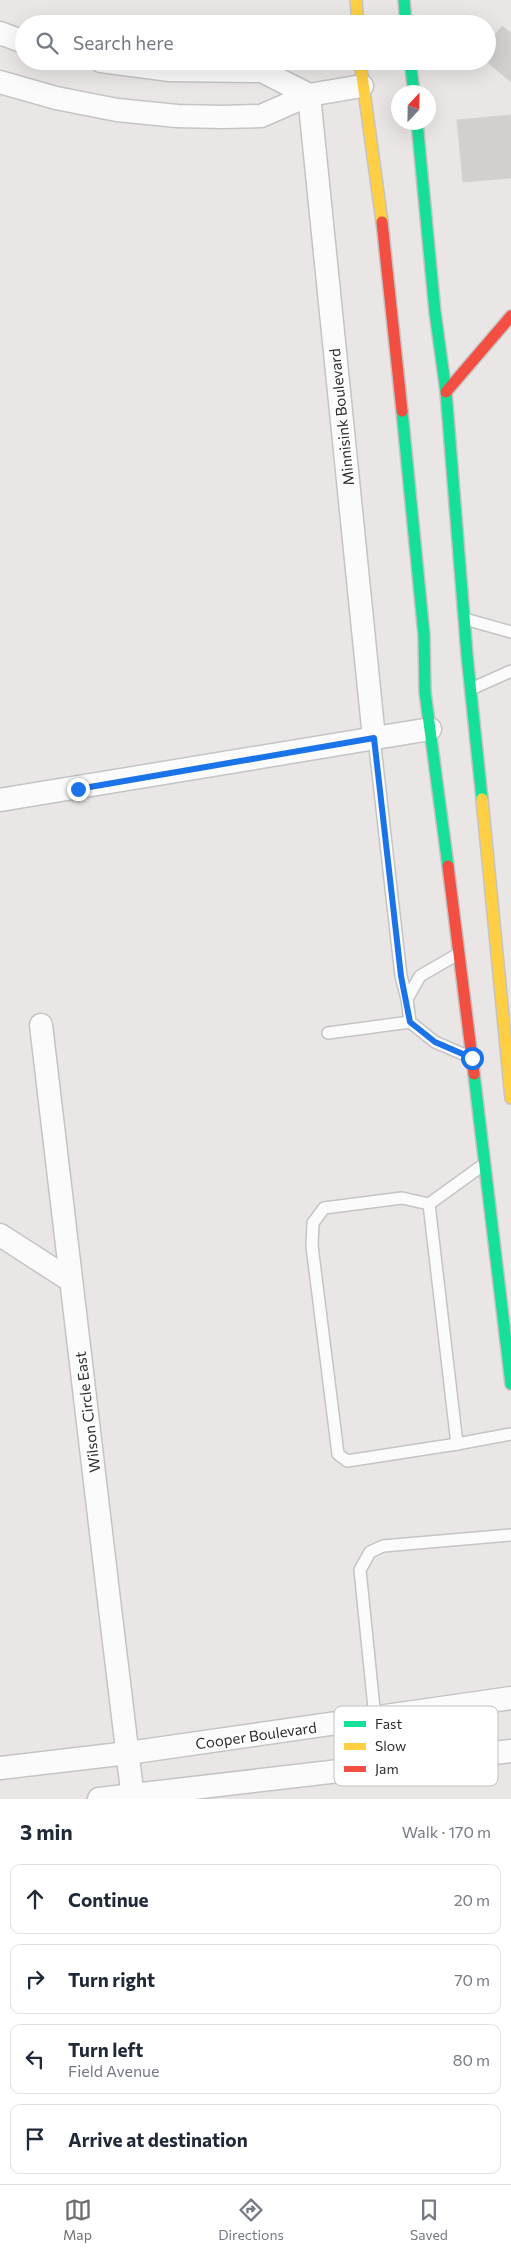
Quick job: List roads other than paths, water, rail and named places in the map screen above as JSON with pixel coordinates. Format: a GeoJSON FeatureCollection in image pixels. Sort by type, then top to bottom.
{"type":"FeatureCollection","features":[{"type":"Feature","properties":{"kind":"highway"},"geometry":{"type":"LineString","coordinates":[[356,0],[357,15]]}},
{"type":"Feature","properties":{"kind":"highway"},"geometry":{"type":"LineString","coordinates":[[404,0],[405,15]]}},
{"type":"Feature","properties":{"kind":"highway"},"geometry":{"type":"LineString","coordinates":[[361,70],[386,246],[424,635],[425,692],[460,953],[511,1384]]}},
{"type":"Feature","properties":{"kind":"highway"},"geometry":{"type":"LineString","coordinates":[[411,70],[413,85]]}},
{"type":"Feature","properties":{"kind":"highway"},"geometry":{"type":"LineString","coordinates":[[417,130],[435,312],[446,392],[471,688],[505,959],[511,1098]]}},
{"type":"Feature","properties":{"kind":"highway"},"geometry":{"type":"LineString","coordinates":[[446,392],[511,316]]}},
{"type":"Feature","properties":{"kind":"street"},"geometry":{"type":"LineString","coordinates":[[0,33],[15,39]]}},
{"type":"Feature","properties":{"kind":"street"},"geometry":{"type":"LineString","coordinates":[[170,70],[262,71],[309,95]]}},
{"type":"Feature","properties":{"kind":"street"},"geometry":{"type":"LineString","coordinates":[[0,82],[64,100],[117,110],[177,116],[261,116],[309,95],[362,86]]}},
{"type":"Feature","properties":{"kind":"street","name":"Minnisink Boulevard"},"geometry":{"type":"LineString","coordinates":[[309,95],[374,738]]}},
{"type":"Feature","properties":{"kind":"street"},"geometry":{"type":"LineString","coordinates":[[0,800],[430,729]]}},
{"type":"Feature","properties":{"kind":"street","name":"Wilson Circle East"},"geometry":{"type":"LineString","coordinates":[[41,1025],[133,1797]]}},
{"type":"Feature","properties":{"kind":"street"},"geometry":{"type":"LineString","coordinates":[[0,1235],[70,1280]]}},
{"type":"Feature","properties":{"kind":"street","name":"Cooper Boulevard"},"geometry":{"type":"LineString","coordinates":[[457,1706],[511,1698]]}},
{"type":"Feature","properties":{"kind":"street","name":"Cooper Boulevard"},"geometry":{"type":"LineString","coordinates":[[0,1768],[128,1753],[334,1724]]}},
{"type":"Feature","properties":{"kind":"street"},"geometry":{"type":"LineString","coordinates":[[498,1753],[511,1751]]}},
{"type":"Feature","properties":{"kind":"street"},"geometry":{"type":"LineString","coordinates":[[99,1799],[133,1797],[334,1773]]}},
{"type":"Feature","properties":{"kind":"lane"},"geometry":{"type":"LineString","coordinates":[[464,619],[511,632]]}},
{"type":"Feature","properties":{"kind":"lane"},"geometry":{"type":"LineString","coordinates":[[471,688],[511,671]]}},
{"type":"Feature","properties":{"kind":"lane"},"geometry":{"type":"LineString","coordinates":[[374,738],[401,976],[410,1022],[435,1042],[472,1058]]}},
{"type":"Feature","properties":{"kind":"lane"},"geometry":{"type":"LineString","coordinates":[[407,999],[420,976],[460,953]]}},
{"type":"Feature","properties":{"kind":"lane"},"geometry":{"type":"LineString","coordinates":[[328,1033],[410,1022]]}},
{"type":"Feature","properties":{"kind":"lane"},"geometry":{"type":"LineString","coordinates":[[485,1164],[429,1204],[402,1198],[324,1208],[313,1223],[312,1246],[338,1454],[348,1461],[511,1434]]}},
{"type":"Feature","properties":{"kind":"lane"},"geometry":{"type":"LineString","coordinates":[[429,1204],[457,1444]]}},
{"type":"Feature","properties":{"kind":"lane"},"geometry":{"type":"LineString","coordinates":[[374,1706],[360,1570],[370,1552],[384,1546],[511,1535]]}}]}
